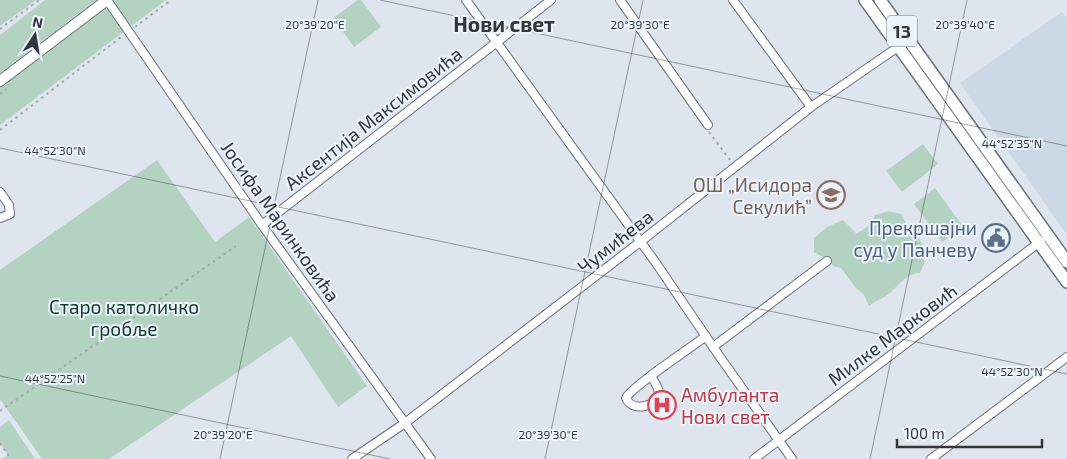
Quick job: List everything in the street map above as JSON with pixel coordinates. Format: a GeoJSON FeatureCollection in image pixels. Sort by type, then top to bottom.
{"type":"FeatureCollection","features":[{"type":"Feature","properties":{"kind":"main road","name":"13"},"geometry":{"type":"LineString","coordinates":[[865,0],[898,47],[1044,239],[1067,262]]}},
{"type":"Feature","properties":{"kind":"main road","name":"13"},"geometry":{"type":"LineString","coordinates":[[880,0],[1044,239],[1067,282]]}},
{"type":"Feature","properties":{"kind":"street","name":"Јосифа Маринковића"},"geometry":{"type":"LineString","coordinates":[[108,0],[128,32],[262,225],[431,459]]}},
{"type":"Feature","properties":{"kind":"street"},"geometry":{"type":"LineString","coordinates":[[0,81],[108,0]]}},
{"type":"Feature","properties":{"kind":"street"},"geometry":{"type":"LineString","coordinates":[[466,0],[640,242],[792,459]]}},
{"type":"Feature","properties":{"kind":"street","name":"Аксентија Максимовића"},"geometry":{"type":"LineString","coordinates":[[262,225],[551,0]]}},
{"type":"Feature","properties":{"kind":"street"},"geometry":{"type":"LineString","coordinates":[[620,0],[708,125]]}},
{"type":"Feature","properties":{"kind":"street"},"geometry":{"type":"LineString","coordinates":[[733,0],[812,107]]}},
{"type":"Feature","properties":{"kind":"street","name":"Чумићева"},"geometry":{"type":"LineString","coordinates":[[352,459],[405,423],[812,107],[898,47]]}},
{"type":"Feature","properties":{"kind":"street"},"geometry":{"type":"LineString","coordinates":[[0,192],[10,210],[10,214],[0,218]]}},
{"type":"Feature","properties":{"kind":"street","name":"Милке Марковић"},"geometry":{"type":"LineString","coordinates":[[754,459],[1044,239]]}},
{"type":"Feature","properties":{"kind":"street"},"geometry":{"type":"LineString","coordinates":[[713,347],[827,261]]}},
{"type":"Feature","properties":{"kind":"street"},"geometry":{"type":"LineString","coordinates":[[651,376],[658,389],[658,398],[642,407],[632,406],[626,398],[628,394],[651,376],[706,336]]}},
{"type":"Feature","properties":{"kind":"street"},"geometry":{"type":"LineString","coordinates":[[931,459],[1067,357]]}},
{"type":"Feature","properties":{"kind":"path"},"geometry":{"type":"LineString","coordinates":[[0,29],[38,0]]}},
{"type":"Feature","properties":{"kind":"path"},"geometry":{"type":"LineString","coordinates":[[0,130],[170,0]]}},
{"type":"Feature","properties":{"kind":"path"},"geometry":{"type":"LineString","coordinates":[[708,125],[710,135],[735,167]]}},
{"type":"Feature","properties":{"kind":"path"},"geometry":{"type":"LineString","coordinates":[[0,411],[236,246]]}},
{"type":"Feature","properties":{"kind":"path"},"geometry":{"type":"LineString","coordinates":[[0,444],[11,459]]}},
{"type":"Feature","properties":{"kind":"shaded area"},"geometry":{"type":"Polygon","coordinates":[[[1062,12],[1067,18],[1067,235],[960,83],[1062,12]]]}},
{"type":"Feature","properties":{"kind":"green space"},"geometry":{"type":"Polygon","coordinates":[[[0,0],[36,0],[0,26],[0,0]]]}},
{"type":"Feature","properties":{"kind":"green space"},"geometry":{"type":"Polygon","coordinates":[[[45,0],[96,0],[0,73],[0,35],[45,0]]]}},
{"type":"Feature","properties":{"kind":"green space"},"geometry":{"type":"Polygon","coordinates":[[[115,0],[166,0],[0,125],[0,86],[115,0]]]}},
{"type":"Feature","properties":{"kind":"green space"},"geometry":{"type":"Polygon","coordinates":[[[358,0],[361,0],[381,27],[354,47],[333,18],[358,0]]]}},
{"type":"Feature","properties":{"kind":"green space"},"geometry":{"type":"Polygon","coordinates":[[[923,144],[938,164],[902,192],[886,171],[923,144]]]}},
{"type":"Feature","properties":{"kind":"green space","name":"Старо католичко гробље"},"geometry":{"type":"Polygon","coordinates":[[[157,160],[215,242],[249,217],[367,386],[338,407],[291,336],[109,459],[42,459],[0,399],[0,270],[157,160]]]}},
{"type":"Feature","properties":{"kind":"green space"},"geometry":{"type":"Polygon","coordinates":[[[935,188],[963,227],[942,242],[914,204],[935,188]]]}},
{"type":"Feature","properties":{"kind":"green space"},"geometry":{"type":"Polygon","coordinates":[[[888,211],[901,214],[908,228],[920,240],[925,252],[924,264],[920,273],[907,277],[890,293],[869,306],[864,295],[855,287],[841,268],[833,266],[827,259],[814,252],[814,238],[827,227],[843,220],[856,233],[867,226],[875,215],[888,211]]]}},
{"type":"Feature","properties":{"kind":"green space"},"geometry":{"type":"Polygon","coordinates":[[[9,420],[35,459],[2,459],[8,455],[0,443],[0,427],[9,420]]]}},
{"type":"Feature","properties":{"kind":"place","name":"ОШ „Исидора Секулић”"},"geometry":{"type":"Point","coordinates":[831,195]}},
{"type":"Feature","properties":{"kind":"place","name":"Прекршајни суд у Панчеву"},"geometry":{"type":"Point","coordinates":[996,238]}},
{"type":"Feature","properties":{"kind":"place","name":"Амбуланта Нови свет"},"geometry":{"type":"Point","coordinates":[662,405]}},
{"type":"Feature","properties":{"kind":"district","name":"Нови свет"},"geometry":{"type":"Point","coordinates":[504,23]}}]}
